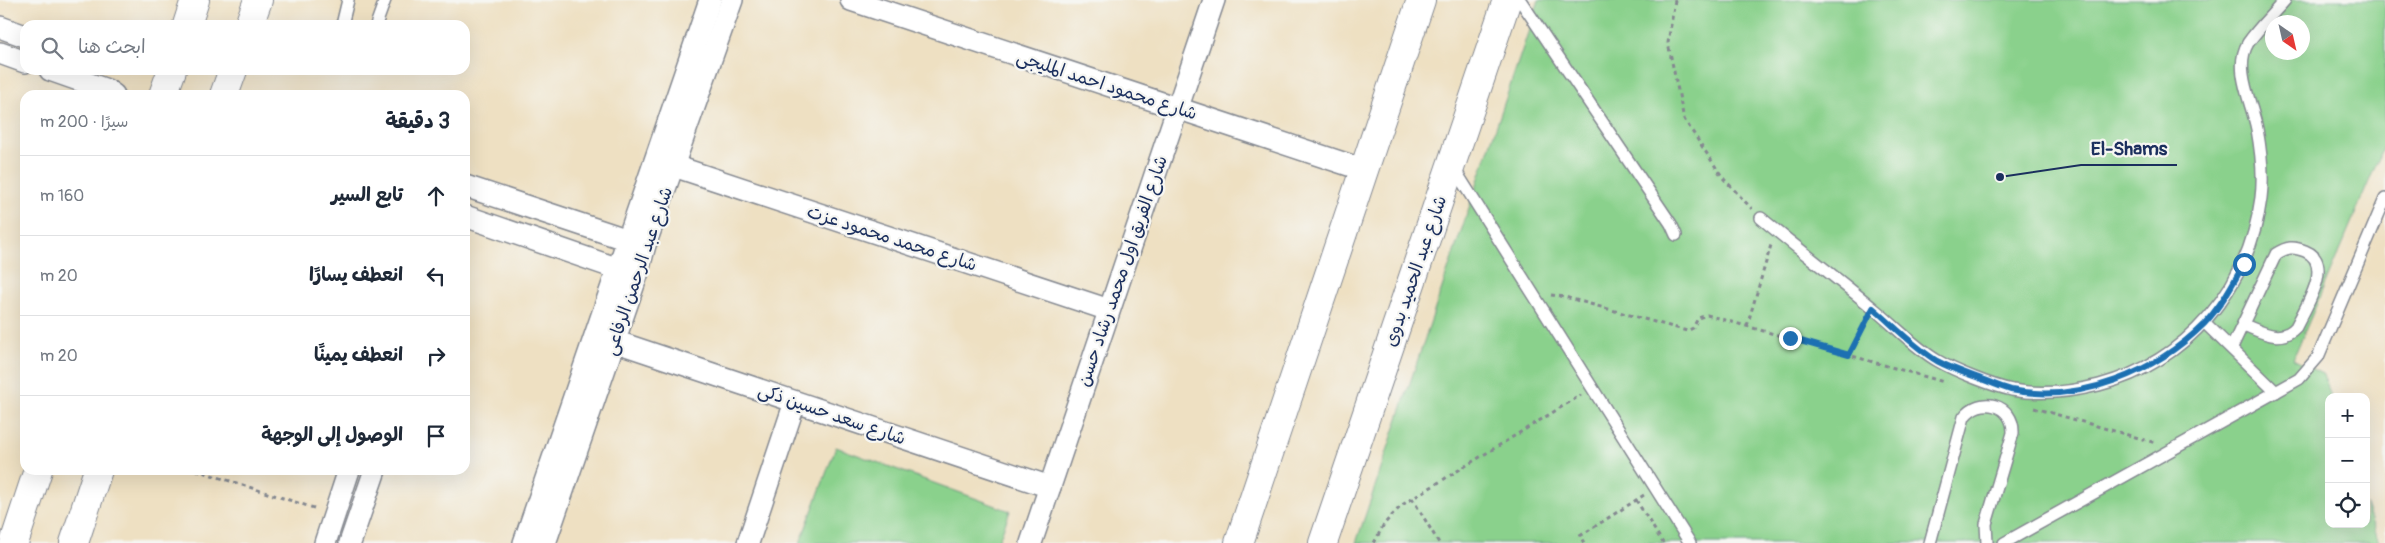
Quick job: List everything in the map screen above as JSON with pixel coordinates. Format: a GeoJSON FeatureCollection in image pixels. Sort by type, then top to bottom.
{"type":"FeatureCollection","features":[{"type":"Feature","properties":{"kind":"main road"},"geometry":{"type":"LineString","coordinates":[[189,20],[195,0]]}},
{"type":"Feature","properties":{"kind":"main road"},"geometry":{"type":"LineString","coordinates":[[251,20],[258,0]]}},
{"type":"Feature","properties":{"kind":"main road"},"geometry":{"type":"LineString","coordinates":[[1239,543],[1421,0]]}},
{"type":"Feature","properties":{"kind":"main road","name":"شارع عبد الحميد بدوى"},"geometry":{"type":"LineString","coordinates":[[1323,543],[1507,0]]}},
{"type":"Feature","properties":{"kind":"main road"},"geometry":{"type":"LineString","coordinates":[[165,90],[170,75]]}},
{"type":"Feature","properties":{"kind":"main road"},"geometry":{"type":"LineString","coordinates":[[226,90],[231,75]]}},
{"type":"Feature","properties":{"kind":"main road"},"geometry":{"type":"LineString","coordinates":[[14,543],[36,475]]}},
{"type":"Feature","properties":{"kind":"main road"},"geometry":{"type":"LineString","coordinates":[[74,543],[96,475]]}},
{"type":"Feature","properties":{"kind":"street","name":"شارع عبد الرحمن الرفاعى"},"geometry":{"type":"LineString","coordinates":[[545,543],[637,275],[636,242],[710,0]]}},
{"type":"Feature","properties":{"kind":"street","name":"شارع عبد الرحمن الرفاعى"},"geometry":{"type":"LineString","coordinates":[[524,543],[617,268],[636,242],[674,166],[732,0]]}},
{"type":"Feature","properties":{"kind":"street","name":"شارع محمود احمد المليجى"},"geometry":{"type":"LineString","coordinates":[[851,0],[1364,170]]}},
{"type":"Feature","properties":{"kind":"street","name":"شارع الفريق اول محمد رشاد حسن"},"geometry":{"type":"LineString","coordinates":[[1031,543],[1214,0]]}},
{"type":"Feature","properties":{"kind":"street"},"geometry":{"type":"LineString","coordinates":[[0,27],[20,34]]}},
{"type":"Feature","properties":{"kind":"street"},"geometry":{"type":"LineString","coordinates":[[0,53],[20,60]]}},
{"type":"Feature","properties":{"kind":"street"},"geometry":{"type":"LineString","coordinates":[[64,75],[108,90]]}},
{"type":"Feature","properties":{"kind":"street","name":"شارع محمد محمود عزت"},"geometry":{"type":"LineString","coordinates":[[674,166],[1109,310]]}},
{"type":"Feature","properties":{"kind":"street"},"geometry":{"type":"LineString","coordinates":[[470,195],[636,242]]}},
{"type":"Feature","properties":{"kind":"street"},"geometry":{"type":"LineString","coordinates":[[470,218],[637,275]]}},
{"type":"Feature","properties":{"kind":"street","name":"شارع سعد حسين ذكى"},"geometry":{"type":"LineString","coordinates":[[614,341],[1050,487]]}},
{"type":"Feature","properties":{"kind":"street"},"geometry":{"type":"LineString","coordinates":[[748,543],[796,402]]}},
{"type":"Feature","properties":{"kind":"street"},"geometry":{"type":"LineString","coordinates":[[325,543],[347,475]]}},
{"type":"Feature","properties":{"kind":"street"},"geometry":{"type":"LineString","coordinates":[[350,543],[373,475]]}},
{"type":"Feature","properties":{"kind":"lane"},"geometry":{"type":"LineString","coordinates":[[343,20],[348,0]]}},
{"type":"Feature","properties":{"kind":"lane"},"geometry":{"type":"LineString","coordinates":[[378,20],[385,0]]}},
{"type":"Feature","properties":{"kind":"lane"},"geometry":{"type":"LineString","coordinates":[[1520,0],[1672,224],[1676,235]]}},
{"type":"Feature","properties":{"kind":"lane"},"geometry":{"type":"LineString","coordinates":[[1761,218],[1938,361],[2011,390],[2046,392],[2082,389],[2116,380],[2141,370],[2179,347],[2205,322],[2227,295],[2244,264],[2255,231],[2261,196],[2262,161],[2256,126],[2243,73],[2243,58],[2248,44],[2285,0]]}},
{"type":"Feature","properties":{"kind":"lane"},"geometry":{"type":"LineString","coordinates":[[1451,163],[1690,543]]}},
{"type":"Feature","properties":{"kind":"lane"},"geometry":{"type":"LineString","coordinates":[[2004,543],[2298,379],[2318,357],[2385,199]]}},
{"type":"Feature","properties":{"kind":"lane"},"geometry":{"type":"LineString","coordinates":[[2232,347],[2276,254],[2284,248],[2295,247],[2311,254],[2318,264],[2319,274],[2296,327],[2289,334],[2282,337],[2272,336],[2244,325]]}},
{"type":"Feature","properties":{"kind":"lane"},"geometry":{"type":"LineString","coordinates":[[2205,322],[2276,392]]}},
{"type":"Feature","properties":{"kind":"lane"},"geometry":{"type":"LineString","coordinates":[[1930,543],[1964,416],[1969,409],[1977,405],[1986,404],[2004,410],[2010,416],[2013,424],[2013,433],[1986,524],[1987,543]]}},
{"type":"Feature","properties":{"kind":"path"},"geometry":{"type":"LineString","coordinates":[[1675,0],[1668,43],[1684,120],[1723,178],[1761,218]]}},
{"type":"Feature","properties":{"kind":"path"},"geometry":{"type":"LineString","coordinates":[[1747,326],[1775,230]]}},
{"type":"Feature","properties":{"kind":"path"},"geometry":{"type":"LineString","coordinates":[[1536,298],[1554,295],[1565,297],[1687,331],[1693,328],[1698,318],[1707,314],[1949,384]]}},
{"type":"Feature","properties":{"kind":"path"},"geometry":{"type":"LineString","coordinates":[[1849,355],[1873,308]]}},
{"type":"Feature","properties":{"kind":"path"},"geometry":{"type":"LineString","coordinates":[[1374,543],[1384,524],[1392,514],[1412,498],[1592,388]]}},
{"type":"Feature","properties":{"kind":"path"},"geometry":{"type":"LineString","coordinates":[[2030,407],[2176,448]]}},
{"type":"Feature","properties":{"kind":"path"},"geometry":{"type":"LineString","coordinates":[[212,475],[334,514]]}},
{"type":"Feature","properties":{"kind":"path"},"geometry":{"type":"LineString","coordinates":[[1584,543],[1580,536],[1655,488]]}},
{"type":"Feature","properties":{"kind":"path"},"geometry":{"type":"LineString","coordinates":[[1412,498],[1439,543]]}},
{"type":"Feature","properties":{"kind":"path"},"geometry":{"type":"LineString","coordinates":[[1636,500],[1663,543]]}},
{"type":"Feature","properties":{"kind":"green space"},"geometry":{"type":"Polygon","coordinates":[[[1539,0],[2385,0],[2385,144],[2293,359],[2324,375],[2330,393],[2325,393],[2325,528],[2370,528],[2370,516],[2379,543],[1356,543],[1539,0]]]}},
{"type":"Feature","properties":{"kind":"green space"},"geometry":{"type":"Polygon","coordinates":[[[836,447],[1010,511],[998,543],[800,543],[836,447]]]}},
{"type":"Feature","properties":{"kind":"place","name":"El-Shams"},"geometry":{"type":"Point","coordinates":[2000,177]}},
{"type":"Feature","properties":{"kind":"route"},"geometry":{"type":"LineString","coordinates":[[1790,338],[1849,355],[1873,308],[1918,347],[1938,361],[2011,390],[2046,392],[2082,389],[2116,380],[2149,366],[2179,347],[2205,322],[2227,295],[2244,264]]}}]}
